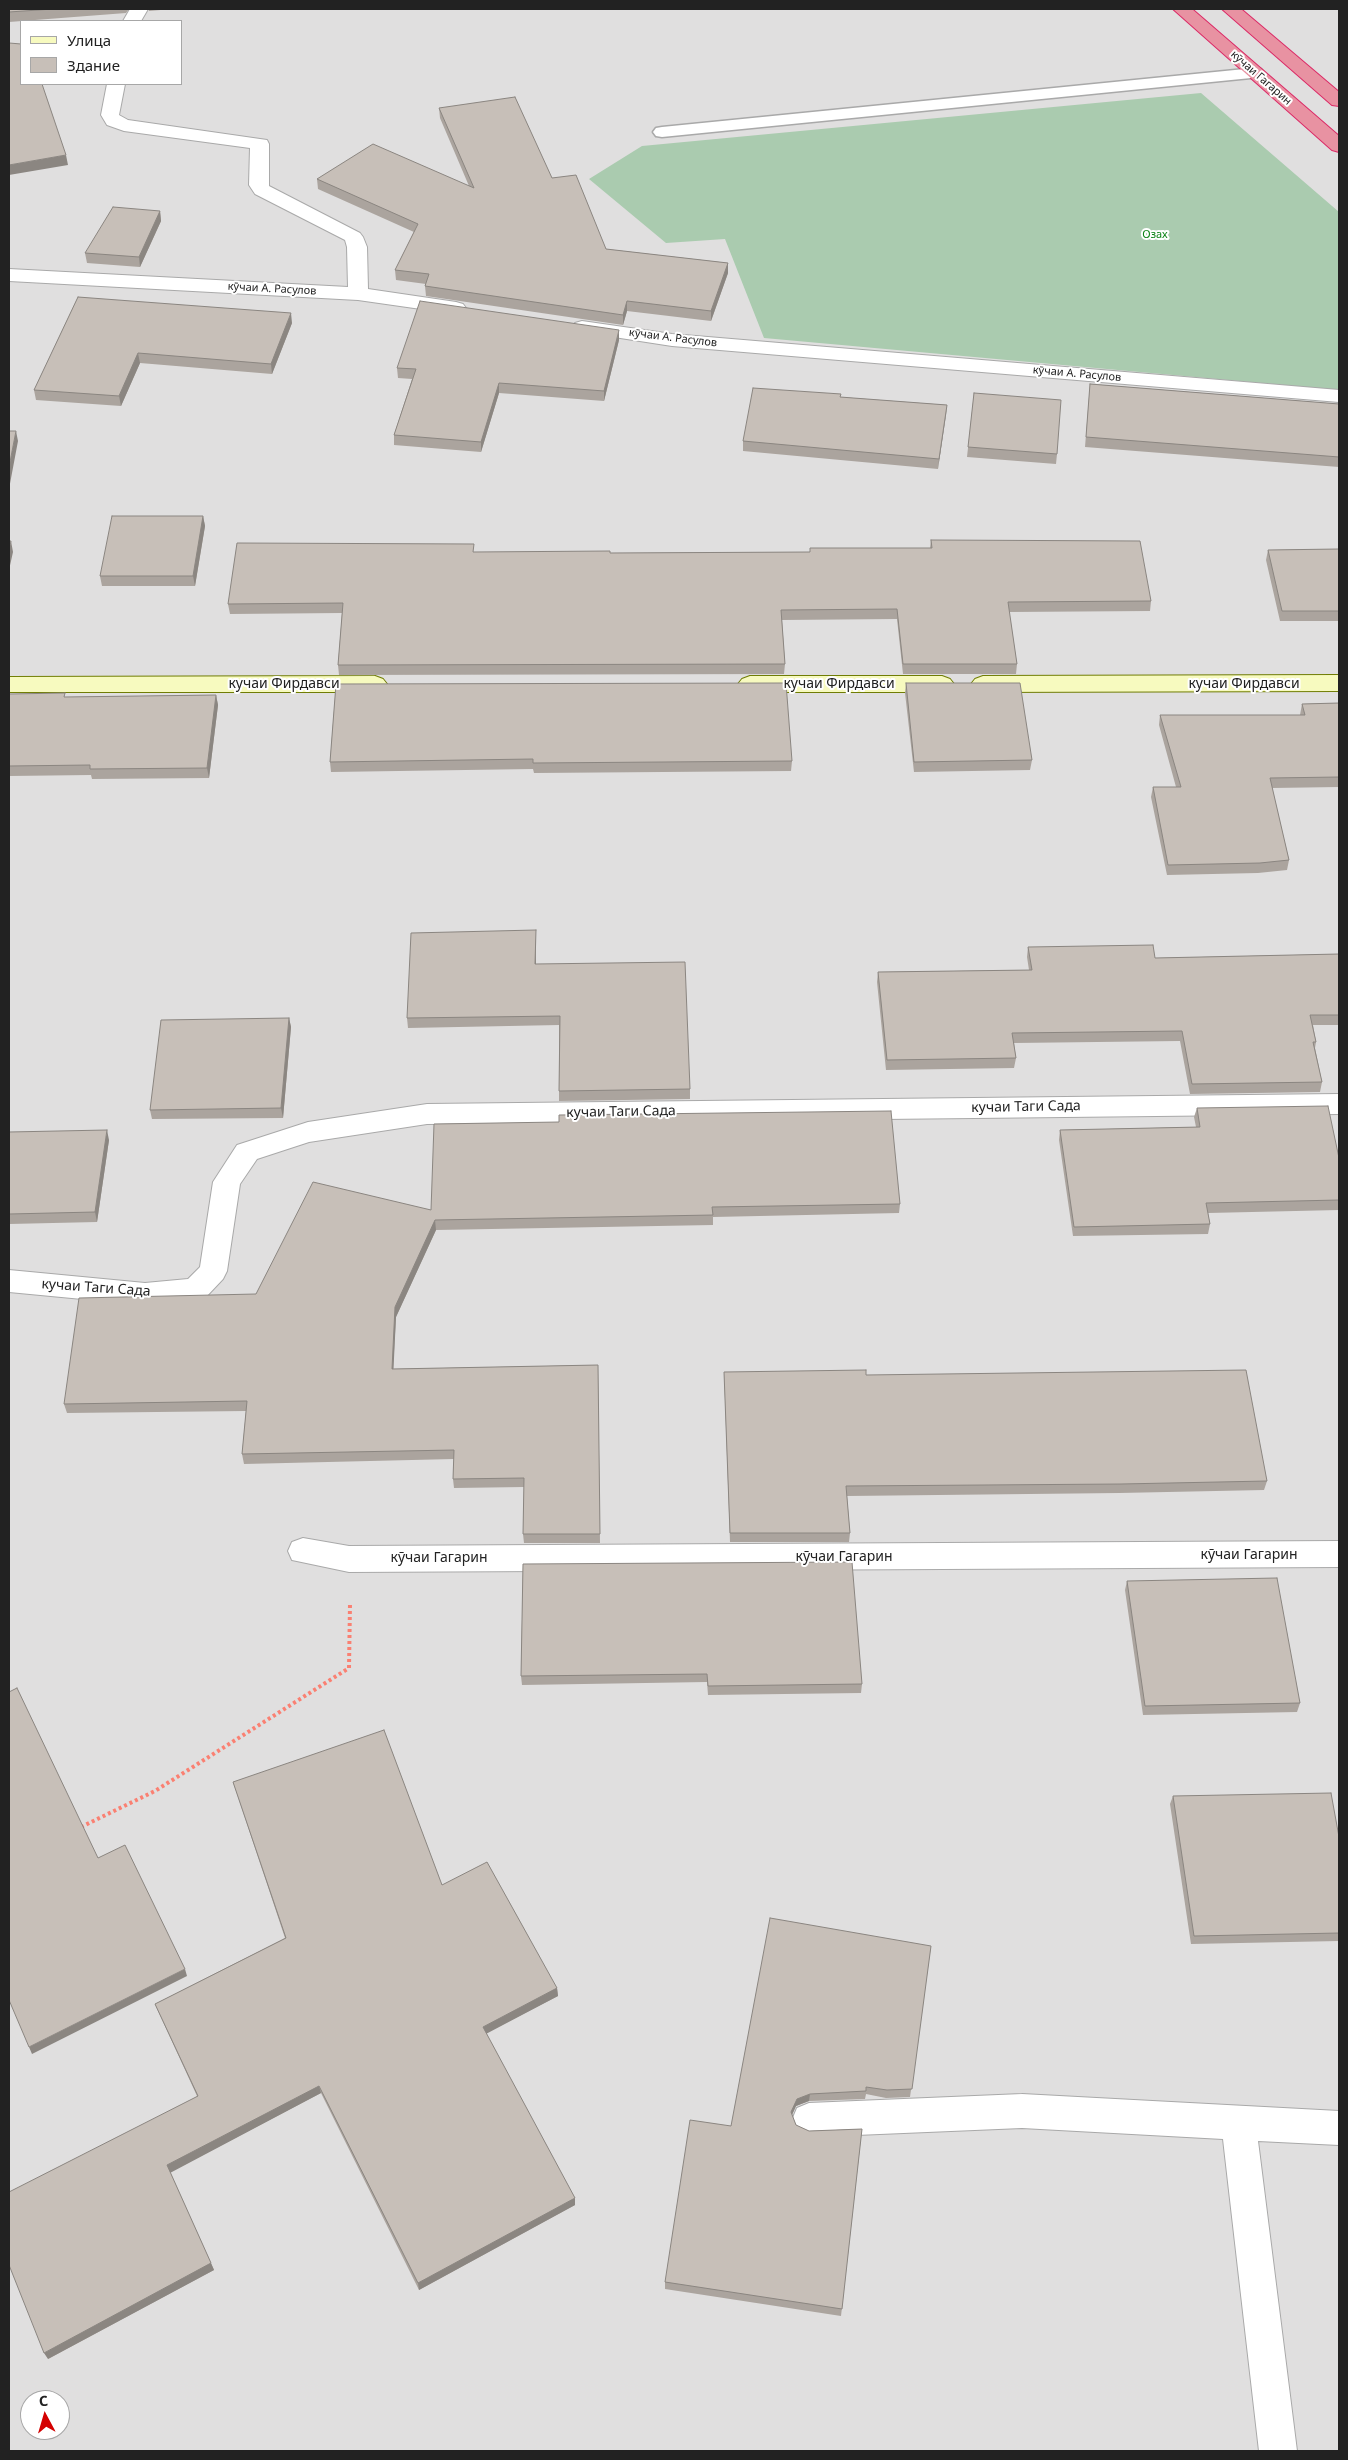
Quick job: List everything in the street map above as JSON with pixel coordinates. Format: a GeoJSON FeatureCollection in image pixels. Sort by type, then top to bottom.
{"type":"FeatureCollection","features":[{"type":"Feature","properties":{"kind":"highway","name":"кӯчаи Гагарин"},"geometry":{"type":"LineString","coordinates":[[1182,9],[1339,146]]}},
{"type":"Feature","properties":{"kind":"highway"},"geometry":{"type":"LineString","coordinates":[[1231,9],[1339,101]]}},
{"type":"Feature","properties":{"kind":"street"},"geometry":{"type":"LineString","coordinates":[[133,20],[139,9]]}},
{"type":"Feature","properties":{"kind":"street"},"geometry":{"type":"LineString","coordinates":[[116,85],[110,115],[114,121],[124,125],[260,144],[259,185],[262,190],[353,237],[357,247],[358,294]]}},
{"type":"Feature","properties":{"kind":"street","name":"кӯчаи А. Расулов"},"geometry":{"type":"LineString","coordinates":[[9,275],[358,294],[476,311]]}},
{"type":"Feature","properties":{"kind":"street","name":"кӯчаи А. Расулов"},"geometry":{"type":"LineString","coordinates":[[564,324],[672,340],[1339,396]]}},
{"type":"Feature","properties":{"kind":"street","name":"кучаи Фирдавси"},"geometry":{"type":"LineString","coordinates":[[9,684],[396,684]]}},
{"type":"Feature","properties":{"kind":"street","name":"кучаи Фирдавси"},"geometry":{"type":"LineString","coordinates":[[724,684],[1339,684]]}},
{"type":"Feature","properties":{"kind":"street","name":"кучаи Таги Сада"},"geometry":{"type":"LineString","coordinates":[[9,1281],[145,1294],[196,1289],[214,1271],[227,1182],[247,1152],[308,1132],[427,1114],[1339,1104]]}},
{"type":"Feature","properties":{"kind":"street","name":"кӯчаи Гагарин"},"geometry":{"type":"LineString","coordinates":[[303,1551],[349,1559],[1339,1554]]}},
{"type":"Feature","properties":{"kind":"street"},"geometry":{"type":"LineString","coordinates":[[809,2120],[1022,2111],[1339,2128]]}},
{"type":"Feature","properties":{"kind":"street"},"geometry":{"type":"LineString","coordinates":[[1238,2123],[1278,2451]]}},
{"type":"Feature","properties":{"kind":"lane"},"geometry":{"type":"LineString","coordinates":[[662,132],[1255,73]]}},
{"type":"Feature","properties":{"kind":"path"},"geometry":{"type":"LineString","coordinates":[[78,1829],[155,1791],[349,1668],[349,1559]]}},
{"type":"Feature","properties":{"kind":"shaded area"},"geometry":{"type":"Polygon","coordinates":[[[9,9],[1339,9],[1339,2451],[9,2451],[9,9]]]}},
{"type":"Feature","properties":{"kind":"green space","name":"Озах"},"geometry":{"type":"Polygon","coordinates":[[[1201,93],[1339,212],[1339,390],[764,338],[725,239],[666,243],[589,179],[642,146],[1201,93]]]}},
{"type":"Feature","properties":{"kind":"building"},"geometry":{"type":"Polygon","coordinates":[[[9,9],[53,9],[9,12],[9,9]]]}},
{"type":"Feature","properties":{"kind":"building"},"geometry":{"type":"Polygon","coordinates":[[[9,43],[20,44],[20,85],[42,85],[66,155],[9,165],[9,43]]]}},
{"type":"Feature","properties":{"kind":"building"},"geometry":{"type":"Polygon","coordinates":[[[515,97],[552,178],[576,175],[606,249],[728,263],[711,311],[627,301],[623,315],[425,286],[429,274],[395,270],[418,224],[317,179],[373,144],[474,188],[439,108],[515,97]]]}},
{"type":"Feature","properties":{"kind":"building"},"geometry":{"type":"Polygon","coordinates":[[[113,207],[160,211],[139,257],[85,253],[113,207]]]}},
{"type":"Feature","properties":{"kind":"building"},"geometry":{"type":"Polygon","coordinates":[[[78,297],[291,313],[271,364],[138,353],[119,396],[34,390],[78,297]]]}},
{"type":"Feature","properties":{"kind":"building"},"geometry":{"type":"Polygon","coordinates":[[[420,301],[619,330],[604,391],[499,383],[481,442],[394,435],[416,369],[397,368],[420,301]]]}},
{"type":"Feature","properties":{"kind":"building"},"geometry":{"type":"Polygon","coordinates":[[[1090,384],[1339,404],[1339,457],[1086,437],[1090,384]]]}},
{"type":"Feature","properties":{"kind":"building"},"geometry":{"type":"Polygon","coordinates":[[[753,388],[841,394],[840,397],[947,405],[939,459],[743,441],[753,388]]]}},
{"type":"Feature","properties":{"kind":"building"},"geometry":{"type":"Polygon","coordinates":[[[974,393],[1061,400],[1057,454],[968,447],[974,393]]]}},
{"type":"Feature","properties":{"kind":"building"},"geometry":{"type":"Polygon","coordinates":[[[9,431],[16,431],[9,467],[9,431]]]}},
{"type":"Feature","properties":{"kind":"building"},"geometry":{"type":"Polygon","coordinates":[[[112,516],[203,516],[193,576],[100,576],[112,516]]]}},
{"type":"Feature","properties":{"kind":"building"},"geometry":{"type":"Polygon","coordinates":[[[931,540],[1140,541],[1151,601],[1008,602],[1017,664],[903,664],[897,609],[781,610],[785,664],[338,665],[343,603],[228,604],[237,543],[474,544],[473,552],[610,551],[610,553],[810,552],[810,548],[932,548],[931,540]]]}},
{"type":"Feature","properties":{"kind":"building"},"geometry":{"type":"Polygon","coordinates":[[[1339,549],[1339,611],[1282,611],[1268,550],[1339,549]]]}},
{"type":"Feature","properties":{"kind":"building"},"geometry":{"type":"Polygon","coordinates":[[[786,683],[792,761],[533,763],[533,759],[330,762],[336,684],[786,683]]]}},
{"type":"Feature","properties":{"kind":"building"},"geometry":{"type":"Polygon","coordinates":[[[906,683],[1020,683],[1032,760],[914,762],[906,683]]]}},
{"type":"Feature","properties":{"kind":"building"},"geometry":{"type":"Polygon","coordinates":[[[65,693],[64,697],[216,695],[207,768],[90,769],[90,765],[9,766],[9,694],[65,693]]]}},
{"type":"Feature","properties":{"kind":"building"},"geometry":{"type":"Polygon","coordinates":[[[1339,703],[1339,777],[1270,778],[1289,860],[1260,863],[1168,865],[1153,787],[1181,787],[1160,715],[1305,715],[1302,704],[1339,703]]]}},
{"type":"Feature","properties":{"kind":"building"},"geometry":{"type":"Polygon","coordinates":[[[536,930],[535,964],[685,962],[690,1089],[559,1091],[560,1016],[407,1018],[411,933],[536,930]]]}},
{"type":"Feature","properties":{"kind":"building"},"geometry":{"type":"Polygon","coordinates":[[[1153,945],[1155,958],[1339,954],[1339,1015],[1310,1015],[1316,1042],[1313,1042],[1322,1082],[1192,1084],[1182,1031],[1012,1033],[1016,1058],[887,1060],[878,972],[1032,970],[1028,947],[1153,945]]]}},
{"type":"Feature","properties":{"kind":"building"},"geometry":{"type":"Polygon","coordinates":[[[289,1018],[281,1108],[150,1110],[161,1020],[289,1018]]]}},
{"type":"Feature","properties":{"kind":"building"},"geometry":{"type":"Polygon","coordinates":[[[1328,1106],[1339,1158],[1339,1200],[1206,1203],[1210,1224],[1074,1227],[1060,1130],[1200,1127],[1197,1108],[1328,1106]]]}},
{"type":"Feature","properties":{"kind":"building"},"geometry":{"type":"Polygon","coordinates":[[[891,1111],[900,1204],[712,1207],[713,1215],[435,1220],[395,1307],[392,1369],[598,1365],[600,1534],[523,1534],[524,1478],[453,1479],[454,1450],[242,1454],[247,1401],[64,1404],[79,1298],[256,1294],[313,1182],[431,1210],[434,1124],[559,1122],[559,1115],[891,1111]]]}},
{"type":"Feature","properties":{"kind":"building"},"geometry":{"type":"Polygon","coordinates":[[[107,1130],[95,1212],[9,1214],[9,1132],[107,1130]]]}},
{"type":"Feature","properties":{"kind":"building"},"geometry":{"type":"Polygon","coordinates":[[[866,1370],[866,1375],[1246,1370],[1267,1481],[846,1486],[850,1533],[730,1533],[724,1372],[866,1370]]]}},
{"type":"Feature","properties":{"kind":"building"},"geometry":{"type":"Polygon","coordinates":[[[852,1562],[862,1684],[708,1686],[707,1674],[521,1676],[523,1564],[852,1562]]]}},
{"type":"Feature","properties":{"kind":"building"},"geometry":{"type":"Polygon","coordinates":[[[1277,1578],[1300,1703],[1145,1706],[1127,1581],[1277,1578]]]}},
{"type":"Feature","properties":{"kind":"building"},"geometry":{"type":"Polygon","coordinates":[[[17,1688],[98,1858],[125,1845],[185,1969],[29,2047],[9,2000],[9,1692],[17,1688]]]}},
{"type":"Feature","properties":{"kind":"building"},"geometry":{"type":"Polygon","coordinates":[[[384,1730],[442,1885],[487,1862],[557,1988],[483,2027],[575,2198],[418,2283],[319,2086],[167,2165],[211,2263],[44,2353],[9,2265],[9,2192],[198,2096],[155,2004],[286,1938],[233,1782],[384,1730]]]}},
{"type":"Feature","properties":{"kind":"building"},"geometry":{"type":"Polygon","coordinates":[[[1331,1793],[1339,1837],[1339,1933],[1194,1936],[1173,1796],[1331,1793]]]}},
{"type":"Feature","properties":{"kind":"building"},"geometry":{"type":"Polygon","coordinates":[[[770,1918],[931,1946],[912,2089],[887,2090],[866,2087],[866,2091],[810,2094],[797,2099],[791,2112],[796,2125],[809,2131],[862,2129],[842,2309],[665,2282],[690,2120],[731,2126],[770,1918]]]}}]}
